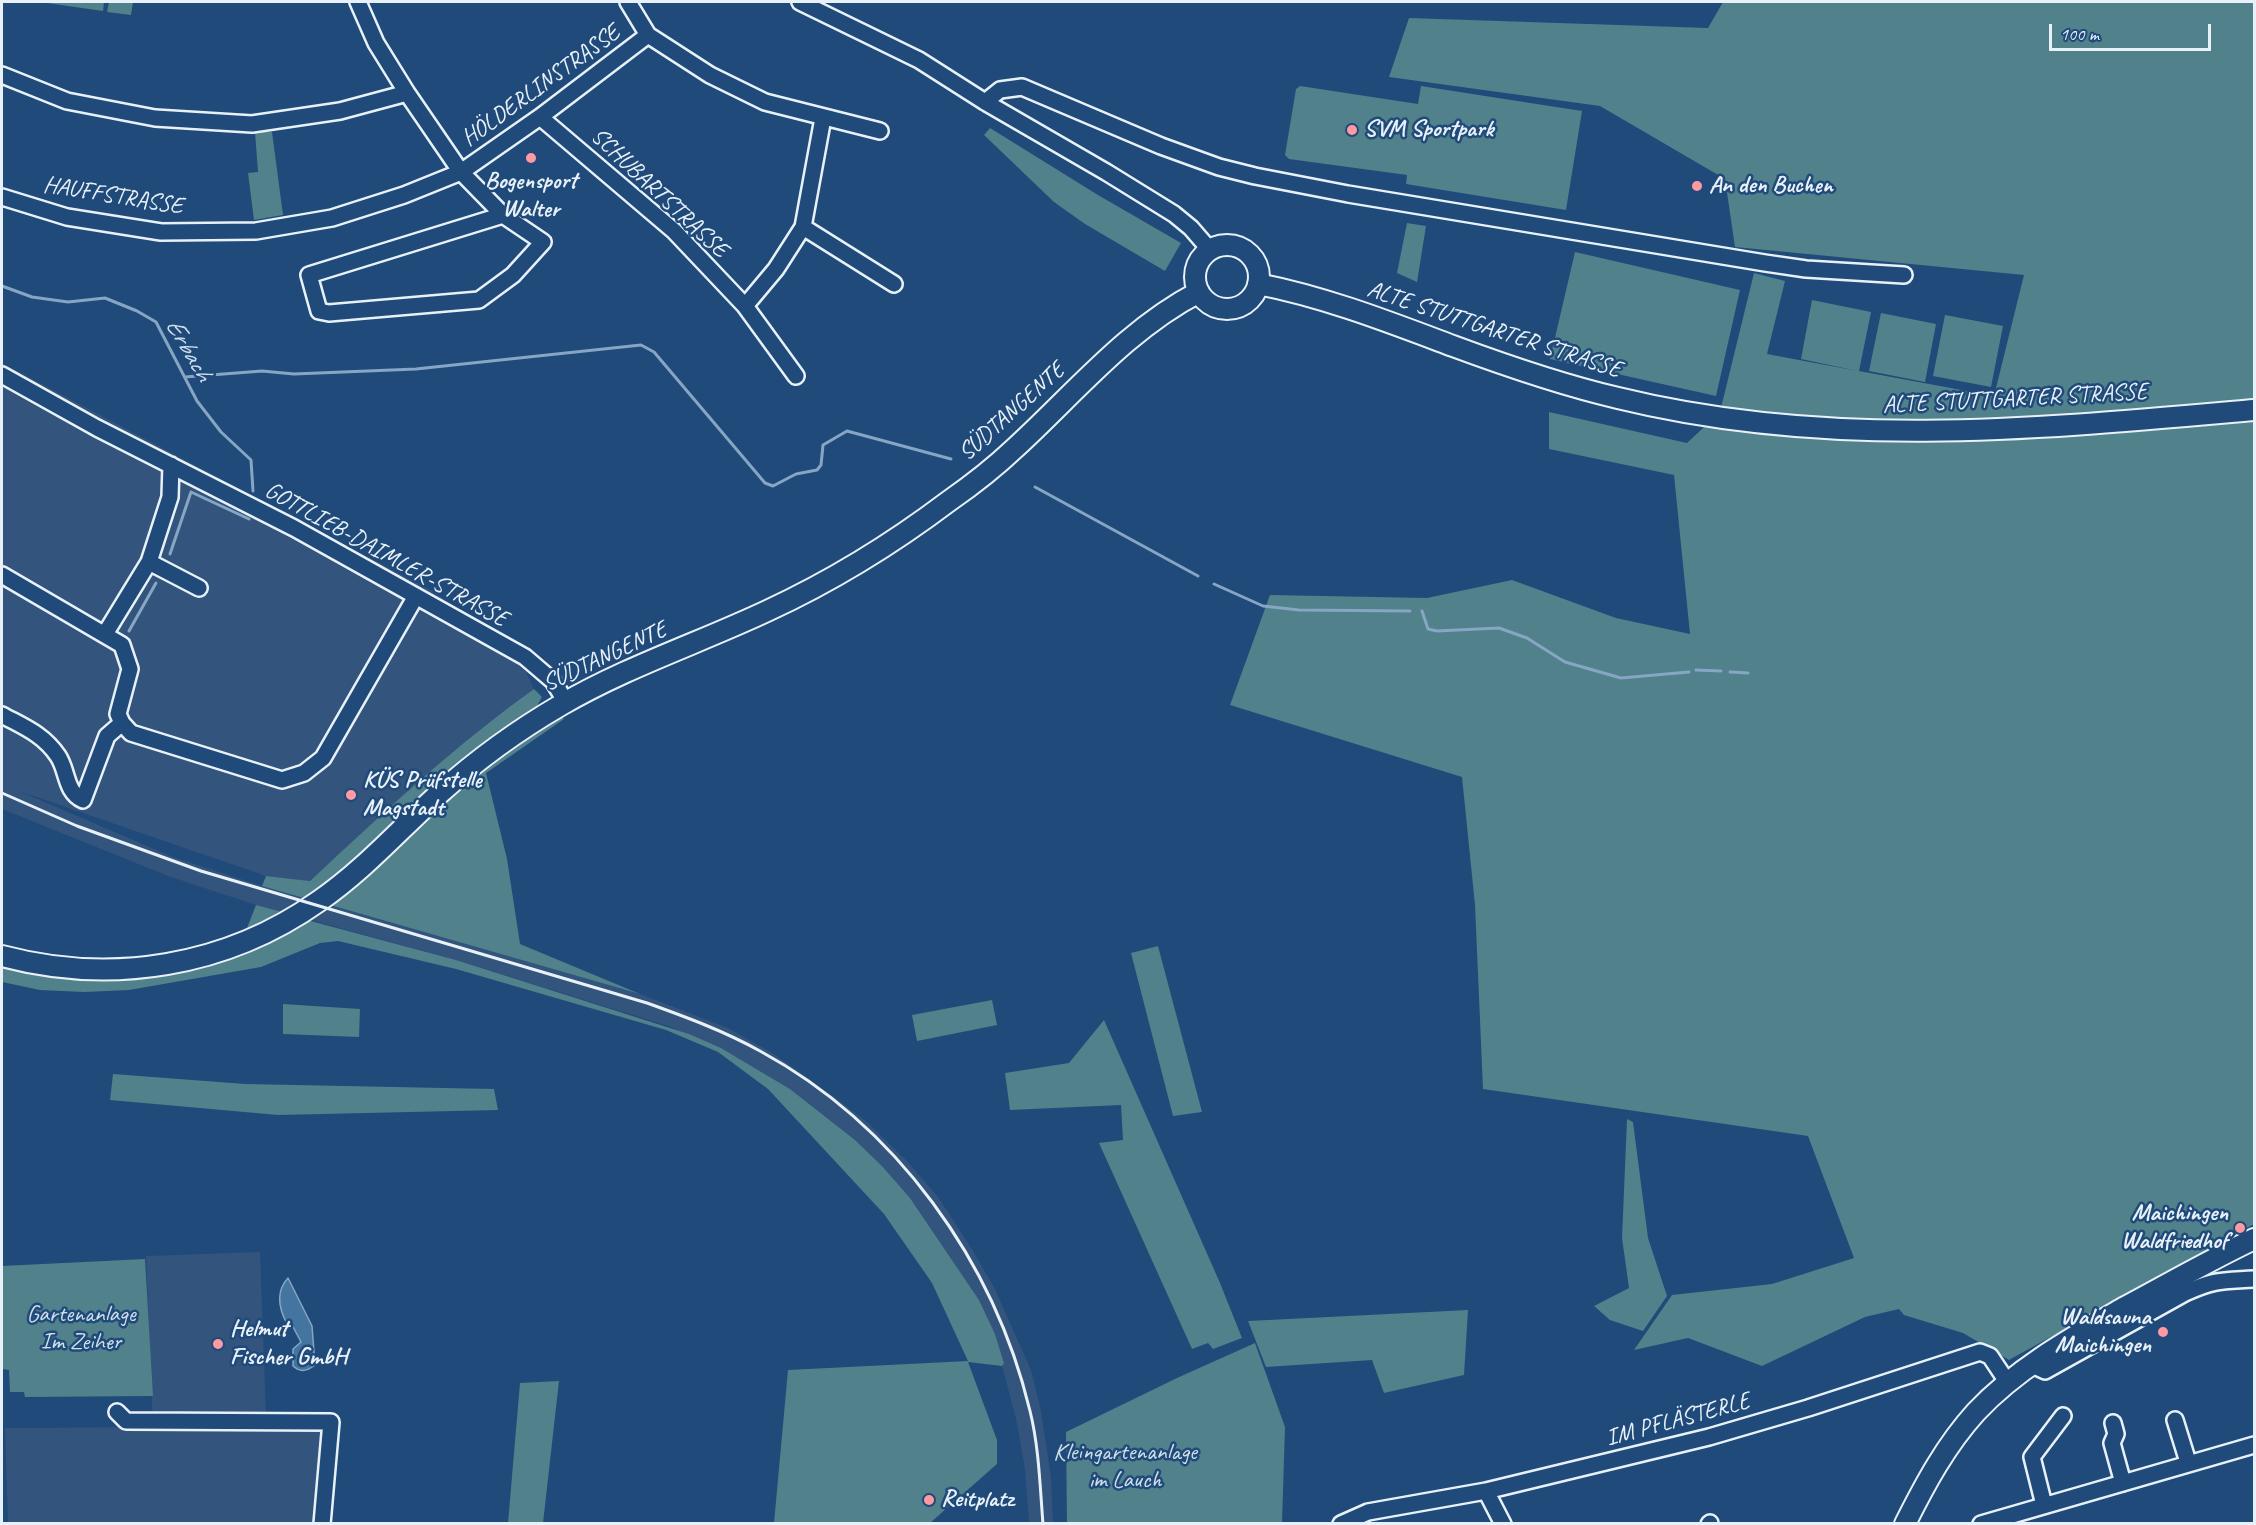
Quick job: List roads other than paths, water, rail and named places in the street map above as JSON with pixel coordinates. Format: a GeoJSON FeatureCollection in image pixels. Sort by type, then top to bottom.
{"type":"FeatureCollection","features":[{"type":"Feature","properties":{"kind":"main road"},"geometry":{"type":"LineString","coordinates":[[1220,246],[1230,246],[1249,255],[1255,263],[1258,284],[1249,301],[1231,309],[1212,306],[1199,292],[1195,274],[1203,257],[1210,250],[1220,246]]}},
{"type":"Feature","properties":{"kind":"main road","name":"ALTE STUTTGARTER STRASSE"},"geometry":{"type":"LineString","coordinates":[[1258,284],[1347,307],[1515,369],[1570,386],[1620,399],[1730,419],[1833,429],[1932,432],[2040,427],[2254,410]]}},
{"type":"Feature","properties":{"kind":"main road","name":"SÜDTANGENTE"},"geometry":{"type":"LineString","coordinates":[[2,956],[83,970],[156,967],[191,960],[247,941],[279,926],[320,901],[350,877],[468,768],[513,734],[566,702],[638,666],[813,589],[871,556],[924,520],[998,464],[1132,338],[1175,306],[1199,292]]}},
{"type":"Feature","properties":{"kind":"main road"},"geometry":{"type":"LineString","coordinates":[[1905,1524],[1932,1471],[1954,1440],[1976,1413],[2008,1383],[2093,1326],[2211,1260],[2254,1239]]}},
{"type":"Feature","properties":{"kind":"street"},"geometry":{"type":"LineString","coordinates":[[358,2],[376,43],[461,172],[503,215],[543,242],[513,275],[479,300],[341,312],[319,311],[309,275],[503,215]]}},
{"type":"Feature","properties":{"kind":"street"},"geometry":{"type":"LineString","coordinates":[[628,2],[648,35],[710,75],[765,102],[880,131]]}},
{"type":"Feature","properties":{"kind":"street"},"geometry":{"type":"LineString","coordinates":[[800,2],[919,60],[985,102],[1096,166],[1174,214],[1191,228],[1210,250]]}},
{"type":"Feature","properties":{"kind":"street","name":"HÖLDERLINSTRASSE"},"geometry":{"type":"LineString","coordinates":[[461,172],[540,117],[648,35]]}},
{"type":"Feature","properties":{"kind":"street"},"geometry":{"type":"LineString","coordinates":[[2,75],[67,101],[155,118],[252,124],[340,111],[407,93]]}},
{"type":"Feature","properties":{"kind":"street"},"geometry":{"type":"LineString","coordinates":[[985,102],[1000,90],[1022,87],[1161,146],[1219,166],[1255,176],[1348,194],[1806,269],[1904,275]]}},
{"type":"Feature","properties":{"kind":"street","name":"SCHUBARTSTRASSE"},"geometry":{"type":"LineString","coordinates":[[540,117],[674,231],[745,306],[796,376]]}},
{"type":"Feature","properties":{"kind":"street"},"geometry":{"type":"LineString","coordinates":[[745,306],[776,269],[803,227],[823,118]]}},
{"type":"Feature","properties":{"kind":"street","name":"HAUFFSTRASSE"},"geometry":{"type":"LineString","coordinates":[[2,197],[67,216],[161,232],[256,231],[332,219],[404,195],[461,172]]}},
{"type":"Feature","properties":{"kind":"street"},"geometry":{"type":"LineString","coordinates":[[803,227],[894,284]]}},
{"type":"Feature","properties":{"kind":"street","name":"GOTTLIEB-DAIMLER-STRASSE"},"geometry":{"type":"LineString","coordinates":[[2,375],[97,428],[294,528],[525,657],[553,681],[566,702]]}},
{"type":"Feature","properties":{"kind":"street"},"geometry":{"type":"LineString","coordinates":[[105,634],[149,562],[170,497],[171,465]]}},
{"type":"Feature","properties":{"kind":"street"},"geometry":{"type":"LineString","coordinates":[[149,562],[199,588]]}},
{"type":"Feature","properties":{"kind":"street"},"geometry":{"type":"LineString","coordinates":[[2,575],[122,645],[128,657],[130,669],[118,714],[131,733],[282,780],[304,773],[323,758],[416,596]]}},
{"type":"Feature","properties":{"kind":"street"},"geometry":{"type":"LineString","coordinates":[[2,715],[40,735],[60,758],[75,797],[83,800],[107,736],[122,723]]}},
{"type":"Feature","properties":{"kind":"street"},"geometry":{"type":"LineString","coordinates":[[2032,1365],[2046,1371],[2208,1282],[2254,1280]]}},
{"type":"Feature","properties":{"kind":"street","name":"IM PFLÄSTERLE"},"geometry":{"type":"LineString","coordinates":[[1341,1524],[1368,1512],[1486,1491],[1709,1437],[1808,1408],[1980,1352],[1990,1356],[2008,1383]]}},
{"type":"Feature","properties":{"kind":"street"},"geometry":{"type":"LineString","coordinates":[[117,1412],[126,1421],[331,1422],[322,1524]]}},
{"type":"Feature","properties":{"kind":"street"},"geometry":{"type":"LineString","coordinates":[[2044,1505],[2032,1457],[2063,1416]]}},
{"type":"Feature","properties":{"kind":"street"},"geometry":{"type":"LineString","coordinates":[[2175,1420],[2188,1462]]}},
{"type":"Feature","properties":{"kind":"street"},"geometry":{"type":"LineString","coordinates":[[2113,1423],[2116,1434],[2112,1443],[2123,1483]]}},
{"type":"Feature","properties":{"kind":"street"},"geometry":{"type":"LineString","coordinates":[[1981,1524],[2188,1462],[2254,1445]]}},
{"type":"Feature","properties":{"kind":"street"},"geometry":{"type":"LineString","coordinates":[[1486,1491],[1503,1524]]}},
{"type":"Feature","properties":{"kind":"waterway","name":"Erbach"},"geometry":{"type":"LineString","coordinates":[[2,286],[32,297],[68,302],[105,298],[137,311],[156,322],[197,401],[221,432],[251,460],[253,491]]}},
{"type":"Feature","properties":{"kind":"waterway"},"geometry":{"type":"LineString","coordinates":[[185,377],[262,371],[294,374],[416,369],[641,345],[654,352],[765,483],[773,486],[796,474],[817,470],[821,465],[823,445],[847,431],[951,459]]}},
{"type":"Feature","properties":{"kind":"waterway"},"geometry":{"type":"LineString","coordinates":[[1035,487],[1198,576]]}},
{"type":"Feature","properties":{"kind":"waterway"},"geometry":{"type":"LineString","coordinates":[[170,554],[191,492],[249,519]]}},
{"type":"Feature","properties":{"kind":"waterway"},"geometry":{"type":"LineString","coordinates":[[129,631],[156,583]]}},
{"type":"Feature","properties":{"kind":"waterway"},"geometry":{"type":"LineString","coordinates":[[1214,584],[1263,606],[1299,610],[1410,611]]}},
{"type":"Feature","properties":{"kind":"waterway"},"geometry":{"type":"LineString","coordinates":[[1422,611],[1428,629],[1437,631],[1499,628],[1527,638],[1565,662],[1621,678],[1689,672]]}},
{"type":"Feature","properties":{"kind":"waterway"},"geometry":{"type":"LineString","coordinates":[[1696,670],[1721,671]]}},
{"type":"Feature","properties":{"kind":"waterway"},"geometry":{"type":"LineString","coordinates":[[1730,672],[1748,673]]}},
{"type":"Feature","properties":{"kind":"railway"},"geometry":{"type":"LineString","coordinates":[[2,793],[77,826],[201,871],[647,1003],[733,1037],[809,1082],[854,1117],[896,1158],[932,1202],[965,1251],[992,1302],[1014,1355],[1033,1425],[1043,1524]]}},
{"type":"Feature","properties":{"kind":"place","name":"SVM Sportpark"},"geometry":{"type":"Point","coordinates":[1352,130]}},
{"type":"Feature","properties":{"kind":"place","name":"Bogensport Walter"},"geometry":{"type":"Point","coordinates":[531,158]}},
{"type":"Feature","properties":{"kind":"place","name":"An den Buchen"},"geometry":{"type":"Point","coordinates":[1697,186]}},
{"type":"Feature","properties":{"kind":"place","name":"KÜS Prüfstelle Magstadt"},"geometry":{"type":"Point","coordinates":[351,795]}},
{"type":"Feature","properties":{"kind":"place","name":"Maichingen Waldfriedhof"},"geometry":{"type":"Point","coordinates":[2240,1228]}},
{"type":"Feature","properties":{"kind":"place","name":"Waldsauna Maichingen"},"geometry":{"type":"Point","coordinates":[2163,1332]}},
{"type":"Feature","properties":{"kind":"place","name":"Helmut Fischer GmbH"},"geometry":{"type":"Point","coordinates":[218,1344]}},
{"type":"Feature","properties":{"kind":"place","name":"Reitplatz"},"geometry":{"type":"Point","coordinates":[929,1500]}},
{"type":"Feature","properties":{"kind":"park label","name":"Gartenanlage Im Zeiher"},"geometry":{"type":"Point","coordinates":[81,1329]}},
{"type":"Feature","properties":{"kind":"park label","name":"Kleingartenanlage im Lauch"},"geometry":{"type":"Point","coordinates":[1125,1467]}}]}
